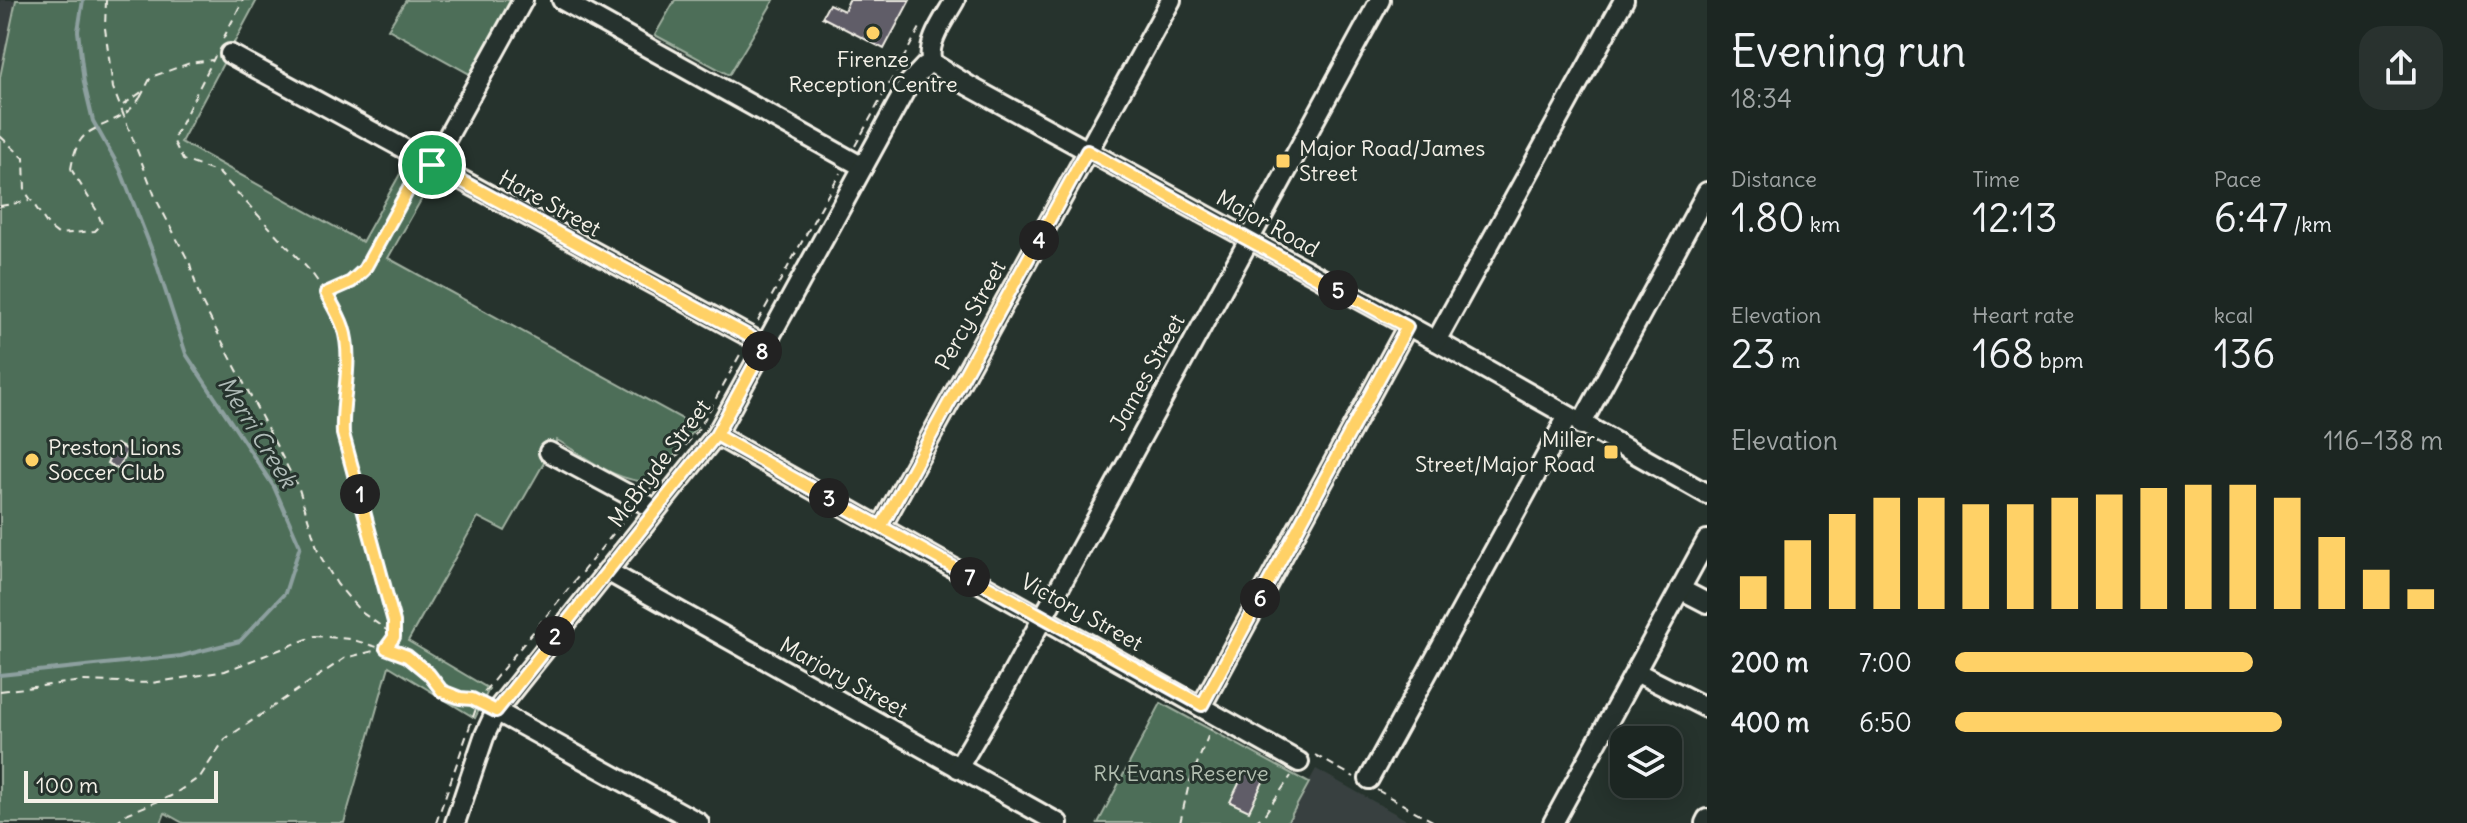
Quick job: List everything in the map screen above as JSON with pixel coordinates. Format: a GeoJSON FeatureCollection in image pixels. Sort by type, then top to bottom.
{"type":"FeatureCollection","features":[{"type":"Feature","properties":{"kind":"street"},"geometry":{"type":"LineString","coordinates":[[428,163],[523,0]]}},
{"type":"Feature","properties":{"kind":"street"},"geometry":{"type":"LineString","coordinates":[[562,0],[856,163]]}},
{"type":"Feature","properties":{"kind":"street"},"geometry":{"type":"LineString","coordinates":[[932,63],[931,45],[955,0]]}},
{"type":"Feature","properties":{"kind":"street","name":"Percy Street"},"geometry":{"type":"LineString","coordinates":[[881,527],[1171,0]]}},
{"type":"Feature","properties":{"kind":"street","name":"James Street"},"geometry":{"type":"LineString","coordinates":[[958,768],[1380,0]]}},
{"type":"Feature","properties":{"kind":"street"},"geometry":{"type":"LineString","coordinates":[[1436,341],[1624,0]]}},
{"type":"Feature","properties":{"kind":"street","name":"Hare Street"},"geometry":{"type":"LineString","coordinates":[[221,57],[428,163],[757,341]]}},
{"type":"Feature","properties":{"kind":"street","name":"McBryde Street"},"geometry":{"type":"LineString","coordinates":[[455,823],[496,711],[607,571],[648,505],[716,435],[757,341],[856,163],[909,83],[932,63]]}},
{"type":"Feature","properties":{"kind":"street","name":"Major Road"},"geometry":{"type":"LineString","coordinates":[[932,63],[1707,494]]}},
{"type":"Feature","properties":{"kind":"street"},"geometry":{"type":"LineString","coordinates":[[1369,779],[1707,192]]}},
{"type":"Feature","properties":{"kind":"street"},"geometry":{"type":"LineString","coordinates":[[1210,710],[1407,327]]}},
{"type":"Feature","properties":{"kind":"street","name":"Victory Street"},"geometry":{"type":"LineString","coordinates":[[716,435],[1299,762]]}},
{"type":"Feature","properties":{"kind":"street"},"geometry":{"type":"LineString","coordinates":[[549,452],[648,505]]}},
{"type":"Feature","properties":{"kind":"street"},"geometry":{"type":"LineString","coordinates":[[1553,823],[1707,540]]}},
{"type":"Feature","properties":{"kind":"street","name":"Marjory Street"},"geometry":{"type":"LineString","coordinates":[[607,571],[1058,823]]}},
{"type":"Feature","properties":{"kind":"street"},"geometry":{"type":"LineString","coordinates":[[1680,589],[1707,603]]}},
{"type":"Feature","properties":{"kind":"street"},"geometry":{"type":"LineString","coordinates":[[1636,672],[1707,708]]}},
{"type":"Feature","properties":{"kind":"street"},"geometry":{"type":"LineString","coordinates":[[496,711],[699,823]]}},
{"type":"Feature","properties":{"kind":"path"},"geometry":{"type":"LineString","coordinates":[[106,0],[105,28],[113,88],[156,199],[190,264],[200,299],[299,489],[319,554],[337,584],[361,612],[388,631],[386,648]]}},
{"type":"Feature","properties":{"kind":"path"},"geometry":{"type":"LineString","coordinates":[[115,823],[126,814],[171,796],[200,777],[225,739],[345,658],[386,648],[394,637],[394,622],[343,434],[341,411],[347,349],[344,327],[311,272],[219,173],[183,160],[173,140],[221,57],[243,0]]}},
{"type":"Feature","properties":{"kind":"path"},"geometry":{"type":"LineString","coordinates":[[436,823],[478,702],[648,505],[757,341],[856,163],[921,27]]}},
{"type":"Feature","properties":{"kind":"path"},"geometry":{"type":"LineString","coordinates":[[0,136],[24,158],[25,191],[49,227],[58,234],[95,231],[102,224],[97,211],[71,169],[75,147],[86,133],[124,115],[140,98],[151,77],[190,63],[221,57]]}},
{"type":"Feature","properties":{"kind":"path"},"geometry":{"type":"LineString","coordinates":[[121,105],[144,90]]}},
{"type":"Feature","properties":{"kind":"path"},"geometry":{"type":"LineString","coordinates":[[326,293],[351,282],[364,270],[428,163]]}},
{"type":"Feature","properties":{"kind":"path"},"geometry":{"type":"LineString","coordinates":[[0,206],[30,200]]}},
{"type":"Feature","properties":{"kind":"path"},"geometry":{"type":"LineString","coordinates":[[0,691],[83,681],[152,683],[225,671],[315,636],[350,639],[407,656],[429,674],[442,691],[496,711]]}},
{"type":"Feature","properties":{"kind":"path"},"geometry":{"type":"LineString","coordinates":[[1180,823],[1210,710]]}},
{"type":"Feature","properties":{"kind":"path"},"geometry":{"type":"LineString","coordinates":[[1254,823],[1274,803],[1299,762]]}},
{"type":"Feature","properties":{"kind":"shaded area"},"geometry":{"type":"Polygon","coordinates":[[[0,0],[16,0],[0,77],[0,0]]]}},
{"type":"Feature","properties":{"kind":"shaded area"},"geometry":{"type":"Polygon","coordinates":[[[1316,769],[1412,823],[1286,823],[1316,769]]]}},
{"type":"Feature","properties":{"kind":"green space"},"geometry":{"type":"Polygon","coordinates":[[[16,0],[257,0],[181,142],[362,242],[405,165],[433,179],[388,258],[697,427],[654,481],[628,479],[616,474],[557,440],[505,531],[478,517],[408,641],[489,689],[475,718],[389,666],[344,823],[183,823],[165,813],[161,823],[0,823],[0,77],[16,0]]]}},
{"type":"Feature","properties":{"kind":"green space"},"geometry":{"type":"Polygon","coordinates":[[[406,0],[517,0],[473,76],[388,29],[406,0]]]}},
{"type":"Feature","properties":{"kind":"green space"},"geometry":{"type":"Polygon","coordinates":[[[675,0],[774,0],[729,75],[655,35],[675,0]]]}},
{"type":"Feature","properties":{"kind":"green space","name":"RK Evans Reserve"},"geometry":{"type":"Polygon","coordinates":[[[1161,703],[1309,783],[1287,823],[1098,823],[1161,703]]]}},
{"type":"Feature","properties":{"kind":"building","name":"Firenze Reception Centre"},"geometry":{"type":"Polygon","coordinates":[[[849,0],[910,0],[884,49],[822,17],[829,4],[844,11],[849,0]]]}},
{"type":"Feature","properties":{"kind":"building"},"geometry":{"type":"Polygon","coordinates":[[[116,444],[128,450],[118,469],[107,463],[116,444]]]}},
{"type":"Feature","properties":{"kind":"building"},"geometry":{"type":"Polygon","coordinates":[[[1245,771],[1264,780],[1249,811],[1230,802],[1245,771]]]}},
{"type":"Feature","properties":{"kind":"waterway","name":"Merri Creek"},"geometry":{"type":"LineString","coordinates":[[0,675],[181,656],[240,641],[285,593],[300,546],[274,487],[186,354],[153,253],[120,169],[93,121],[84,83],[78,31],[83,0]]}},
{"type":"Feature","properties":{"kind":"place","name":"Firenze Reception Centre"},"geometry":{"type":"Point","coordinates":[873,33]}},
{"type":"Feature","properties":{"kind":"place","name":"Major Road/James Street"},"geometry":{"type":"Point","coordinates":[1283,161]}},
{"type":"Feature","properties":{"kind":"place","name":"Miller Street/Major Road"},"geometry":{"type":"Point","coordinates":[1611,452]}},
{"type":"Feature","properties":{"kind":"place","name":"Preston Lions Soccer Club"},"geometry":{"type":"Point","coordinates":[32,460]}},
{"type":"Feature","properties":{"kind":"route"},"geometry":{"type":"LineString","coordinates":[[432,165],[424,161],[364,270],[351,282],[326,293],[344,327],[347,349],[341,411],[343,434],[394,622],[394,637],[386,648],[407,656],[429,674],[442,691],[486,704],[496,711],[716,435],[881,527],[1087,151],[1407,327],[1202,705],[1030,612],[716,435],[765,345],[432,165]]}}]}
